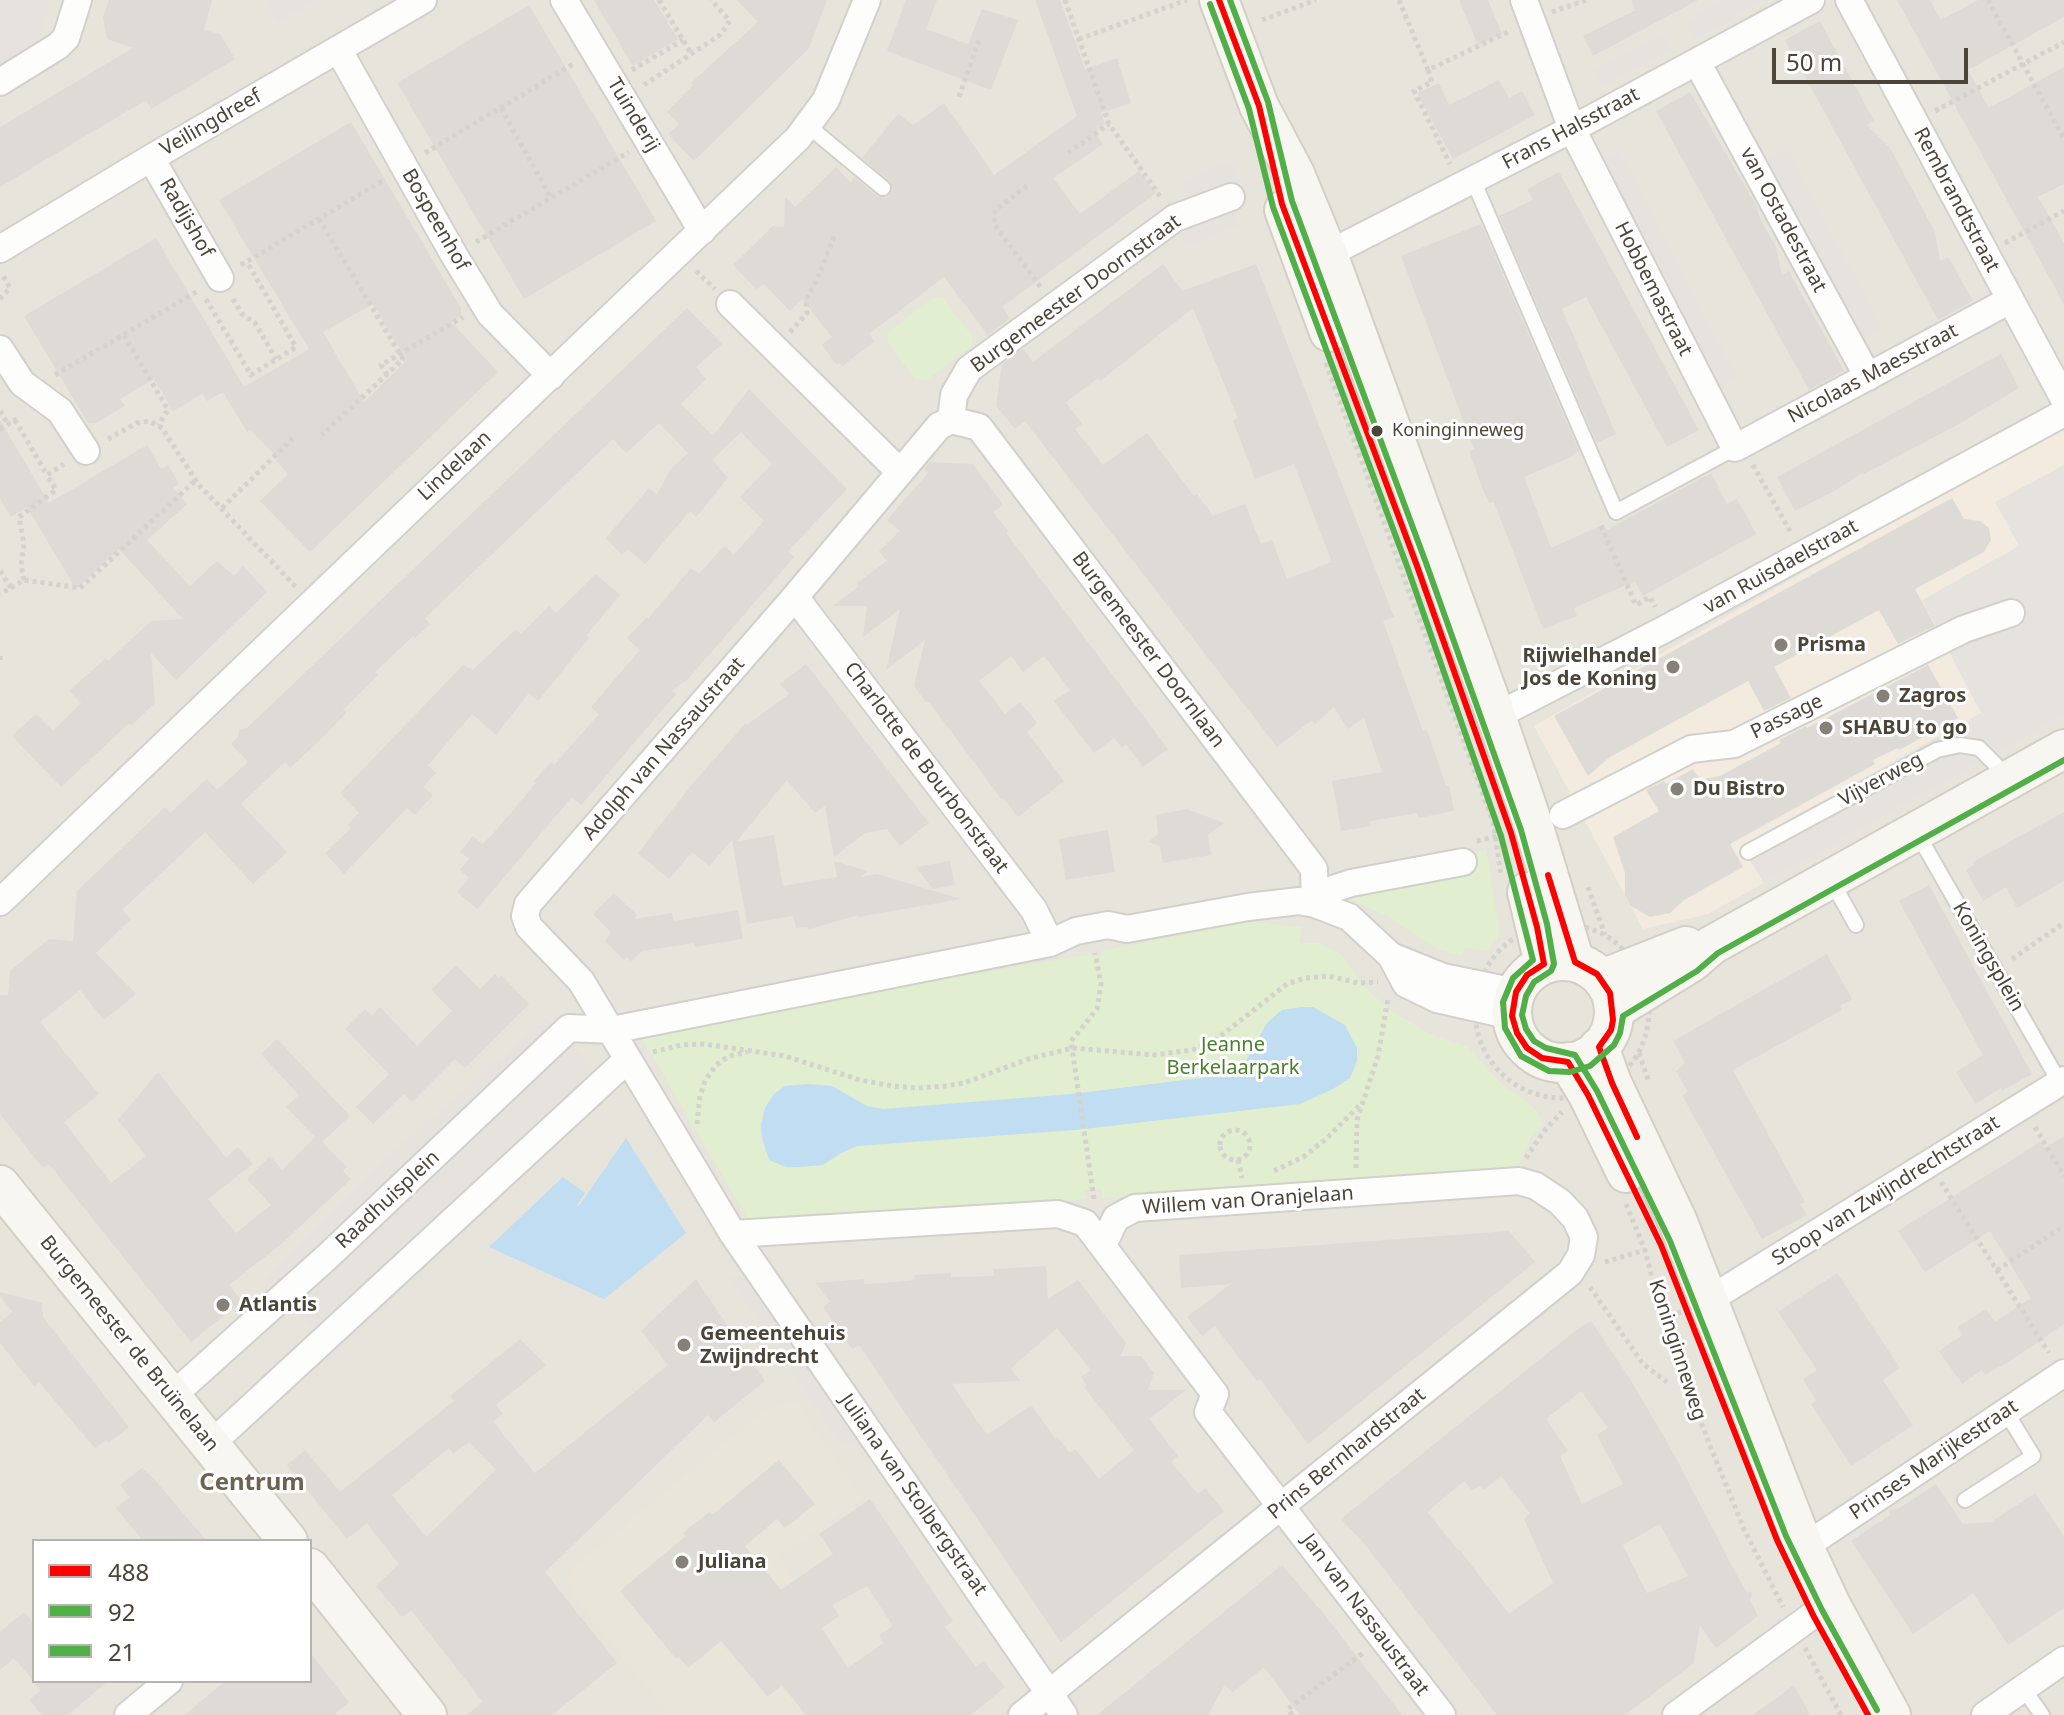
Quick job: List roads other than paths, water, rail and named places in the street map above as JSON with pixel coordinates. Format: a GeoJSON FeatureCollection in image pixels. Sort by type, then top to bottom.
{"type":"FeatureCollection","features":[{"type":"Feature","properties":{"kind":"main road"},"geometry":{"type":"LineString","coordinates":[[1219,0],[1259,106],[1295,174],[1328,254],[1533,824],[1597,985],[1611,1030],[1576,1069]]}},
{"type":"Feature","properties":{"kind":"main road"},"geometry":{"type":"LineString","coordinates":[[1259,106],[1282,204],[1417,566],[1511,833],[1537,927],[1597,985]]}},
{"type":"Feature","properties":{"kind":"main road"},"geometry":{"type":"LineString","coordinates":[[1891,1715],[1831,1605],[1804,1547],[1678,1222],[1612,1083],[1550,1061],[1527,1048],[1517,1033],[1514,1004],[1527,975],[1597,985],[1687,946],[1712,945],[2064,749]]}},
{"type":"Feature","properties":{"kind":"main road","name":"Koninginneweg"},"geometry":{"type":"LineString","coordinates":[[1576,1069],[1661,1245],[1761,1502],[1797,1617],[1868,1715]]}},
{"type":"Feature","properties":{"kind":"main road","name":"Burgemeester de Bruïnelaan"},"geometry":{"type":"LineString","coordinates":[[0,1185],[286,1539]]}},
{"type":"Feature","properties":{"kind":"main road"},"geometry":{"type":"LineString","coordinates":[[312,1571],[427,1715]]}},
{"type":"Feature","properties":{"kind":"street"},"geometry":{"type":"LineString","coordinates":[[0,82],[66,38],[78,0]]}},
{"type":"Feature","properties":{"kind":"street","name":"Veilingdreef"},"geometry":{"type":"LineString","coordinates":[[0,249],[423,0]]}},
{"type":"Feature","properties":{"kind":"street","name":"Tuinderij"},"geometry":{"type":"LineString","coordinates":[[564,0],[702,231]]}},
{"type":"Feature","properties":{"kind":"street","name":"Lindelaan"},"geometry":{"type":"LineString","coordinates":[[0,902],[798,138],[826,100],[867,0]]}},
{"type":"Feature","properties":{"kind":"street","name":"Frans Halsstraat"},"geometry":{"type":"LineString","coordinates":[[1328,254],[1572,129],[1811,0]]}},
{"type":"Feature","properties":{"kind":"street","name":"Rembrandtstraat"},"geometry":{"type":"LineString","coordinates":[[1849,0],[2064,399]]}},
{"type":"Feature","properties":{"kind":"street","name":"Hobbemastraat"},"geometry":{"type":"LineString","coordinates":[[1528,10],[1572,129],[1738,446]]}},
{"type":"Feature","properties":{"kind":"street","name":"Bospeenhof"},"geometry":{"type":"LineString","coordinates":[[338,49],[485,305],[551,376]]}},
{"type":"Feature","properties":{"kind":"street","name":"van Ostadestraat"},"geometry":{"type":"LineString","coordinates":[[1697,62],[1868,377]]}},
{"type":"Feature","properties":{"kind":"street","name":"Radijshof"},"geometry":{"type":"LineString","coordinates":[[151,158],[210,284]]}},
{"type":"Feature","properties":{"kind":"street","name":"Burgemeester Doornstraat"},"geometry":{"type":"LineString","coordinates":[[951,420],[954,395],[969,369],[1175,218],[1231,197]]}},
{"type":"Feature","properties":{"kind":"street","name":"Nicolaas Maesstraat"},"geometry":{"type":"LineString","coordinates":[[1738,446],[2010,300]]}},
{"type":"Feature","properties":{"kind":"street"},"geometry":{"type":"LineString","coordinates":[[730,304],[900,472]]}},
{"type":"Feature","properties":{"kind":"street"},"geometry":{"type":"LineString","coordinates":[[0,349],[22,383],[60,411],[86,451]]}},
{"type":"Feature","properties":{"kind":"street","name":"van Ruisdaelstraat"},"geometry":{"type":"LineString","coordinates":[[1496,716],[1667,628],[2064,413]]}},
{"type":"Feature","properties":{"kind":"street","name":"Adolph van Nassaustraat"},"geometry":{"type":"LineString","coordinates":[[612,1030],[581,981],[529,927],[525,916],[528,904],[939,426],[951,420]]}},
{"type":"Feature","properties":{"kind":"street","name":"Burgemeester Doornlaan"},"geometry":{"type":"LineString","coordinates":[[951,420],[979,427],[1314,869],[1315,904]]}},
{"type":"Feature","properties":{"kind":"street","name":"Charlotte de Bourbonstraat"},"geometry":{"type":"LineString","coordinates":[[795,597],[1034,910],[1050,943]]}},
{"type":"Feature","properties":{"kind":"street","name":"Passage"},"geometry":{"type":"LineString","coordinates":[[1563,815],[1691,749],[1734,744],[1964,629],[2011,613]]}},
{"type":"Feature","properties":{"kind":"street"},"geometry":{"type":"LineString","coordinates":[[1315,904],[1333,889],[1351,883],[1463,862]]}},
{"type":"Feature","properties":{"kind":"street"},"geometry":{"type":"LineString","coordinates":[[612,1030],[1050,943],[1090,928],[1108,925],[1127,929],[1282,902],[1315,904],[1349,917],[1391,956],[1514,1004]]}},
{"type":"Feature","properties":{"kind":"street"},"geometry":{"type":"LineString","coordinates":[[1050,943],[1082,948],[1093,946],[1108,942],[1127,929]]}},
{"type":"Feature","properties":{"kind":"street","name":"Raadhuisplein"},"geometry":{"type":"LineString","coordinates":[[171,1397],[327,1257],[569,1028],[612,1030]]}},
{"type":"Feature","properties":{"kind":"street","name":"Juliana van Stolbergstraat"},"geometry":{"type":"LineString","coordinates":[[612,1030],[733,1234],[1064,1715]]}},
{"type":"Feature","properties":{"kind":"street"},"geometry":{"type":"LineString","coordinates":[[210,1445],[628,1059]]}},
{"type":"Feature","properties":{"kind":"street","name":"Stoop van Zwijndrechtstraat"},"geometry":{"type":"LineString","coordinates":[[1707,1301],[2062,1081]]}},
{"type":"Feature","properties":{"kind":"street","name":"Willem van Oranjelaan"},"geometry":{"type":"LineString","coordinates":[[1103,1245],[1116,1218],[1135,1208],[1519,1181],[1536,1186],[1560,1202],[1575,1218],[1584,1237],[1581,1255],[1570,1273]]}},
{"type":"Feature","properties":{"kind":"street"},"geometry":{"type":"LineString","coordinates":[[733,1234],[1058,1214],[1069,1215],[1085,1223],[1103,1245]]}},
{"type":"Feature","properties":{"kind":"street","name":"Jan van Nassaustraat"},"geometry":{"type":"LineString","coordinates":[[1103,1245],[1215,1394],[1208,1412],[1442,1715]]}},
{"type":"Feature","properties":{"kind":"street","name":"Prins Bernhardstraat"},"geometry":{"type":"LineString","coordinates":[[1022,1715],[1570,1273]]}},
{"type":"Feature","properties":{"kind":"street","name":"Prinses Marijkestraat"},"geometry":{"type":"LineString","coordinates":[[1804,1547],[2063,1373]]}},
{"type":"Feature","properties":{"kind":"street"},"geometry":{"type":"LineString","coordinates":[[1676,1715],[1797,1617]]}},
{"type":"Feature","properties":{"kind":"street"},"geometry":{"type":"LineString","coordinates":[[1985,1715],[2064,1660]]}},
{"type":"Feature","properties":{"kind":"street"},"geometry":{"type":"LineString","coordinates":[[128,1715],[167,1683]]}},
{"type":"Feature","properties":{"kind":"lane"},"geometry":{"type":"LineString","coordinates":[[807,125],[883,188]]}},
{"type":"Feature","properties":{"kind":"lane"},"geometry":{"type":"LineString","coordinates":[[1467,183],[1616,512],[1738,446]]}},
{"type":"Feature","properties":{"kind":"lane","name":"Vijverweg"},"geometry":{"type":"LineString","coordinates":[[1748,852],[1937,750],[1960,745],[1979,748],[2007,782]]}},
{"type":"Feature","properties":{"kind":"lane","name":"Koningsplein"},"geometry":{"type":"LineString","coordinates":[[1917,832],[2062,1081]]}},
{"type":"Feature","properties":{"kind":"lane"},"geometry":{"type":"LineString","coordinates":[[1831,880],[1856,925]]}},
{"type":"Feature","properties":{"kind":"lane"},"geometry":{"type":"LineString","coordinates":[[1965,1500],[2033,1456],[2006,1412]]}},
{"type":"Feature","properties":{"kind":"lane"},"geometry":{"type":"LineString","coordinates":[[2023,1688],[2042,1715]]}},
{"type":"Feature","properties":{"kind":"water"},"geometry":{"type":"Polygon","coordinates":[[[1313,1007],[1345,1025],[1357,1048],[1357,1061],[1350,1078],[1300,1104],[1075,1130],[857,1146],[823,1165],[799,1167],[786,1167],[769,1160],[762,1138],[765,1108],[774,1094],[785,1086],[832,1086],[867,1106],[883,1109],[1071,1094],[1225,1075],[1239,1069],[1245,1062],[1267,1023],[1282,1010],[1313,1007]]]}},
{"type":"Feature","properties":{"kind":"water"},"geometry":{"type":"Polygon","coordinates":[[[626,1138],[686,1233],[604,1299],[489,1247],[563,1177],[585,1193],[579,1206],[626,1138]]]}},
{"type":"Feature","properties":{"kind":"place","name":"Koninginneweg"},"geometry":{"type":"Point","coordinates":[1377,431]}},
{"type":"Feature","properties":{"kind":"place","name":"Prisma"},"geometry":{"type":"Point","coordinates":[1781,645]}},
{"type":"Feature","properties":{"kind":"place","name":"Rijwielhandel Jos de Koning"},"geometry":{"type":"Point","coordinates":[1673,667]}},
{"type":"Feature","properties":{"kind":"place","name":"Zagros"},"geometry":{"type":"Point","coordinates":[1883,696]}},
{"type":"Feature","properties":{"kind":"place","name":"SHABU to go"},"geometry":{"type":"Point","coordinates":[1826,728]}},
{"type":"Feature","properties":{"kind":"place","name":"Du Bistro"},"geometry":{"type":"Point","coordinates":[1677,789]}},
{"type":"Feature","properties":{"kind":"place","name":"Atlantis"},"geometry":{"type":"Point","coordinates":[223,1305]}},
{"type":"Feature","properties":{"kind":"place","name":"Gemeentehuis Zwijndrecht"},"geometry":{"type":"Point","coordinates":[684,1345]}},
{"type":"Feature","properties":{"kind":"place","name":"Juliana"},"geometry":{"type":"Point","coordinates":[682,1562]}},
{"type":"Feature","properties":{"kind":"district","name":"Centrum"},"geometry":{"type":"Point","coordinates":[252,1483]}},
{"type":"Feature","properties":{"kind":"park label","name":"Jeanne Berkelaarpark"},"geometry":{"type":"Point","coordinates":[1233,1056]}}]}
